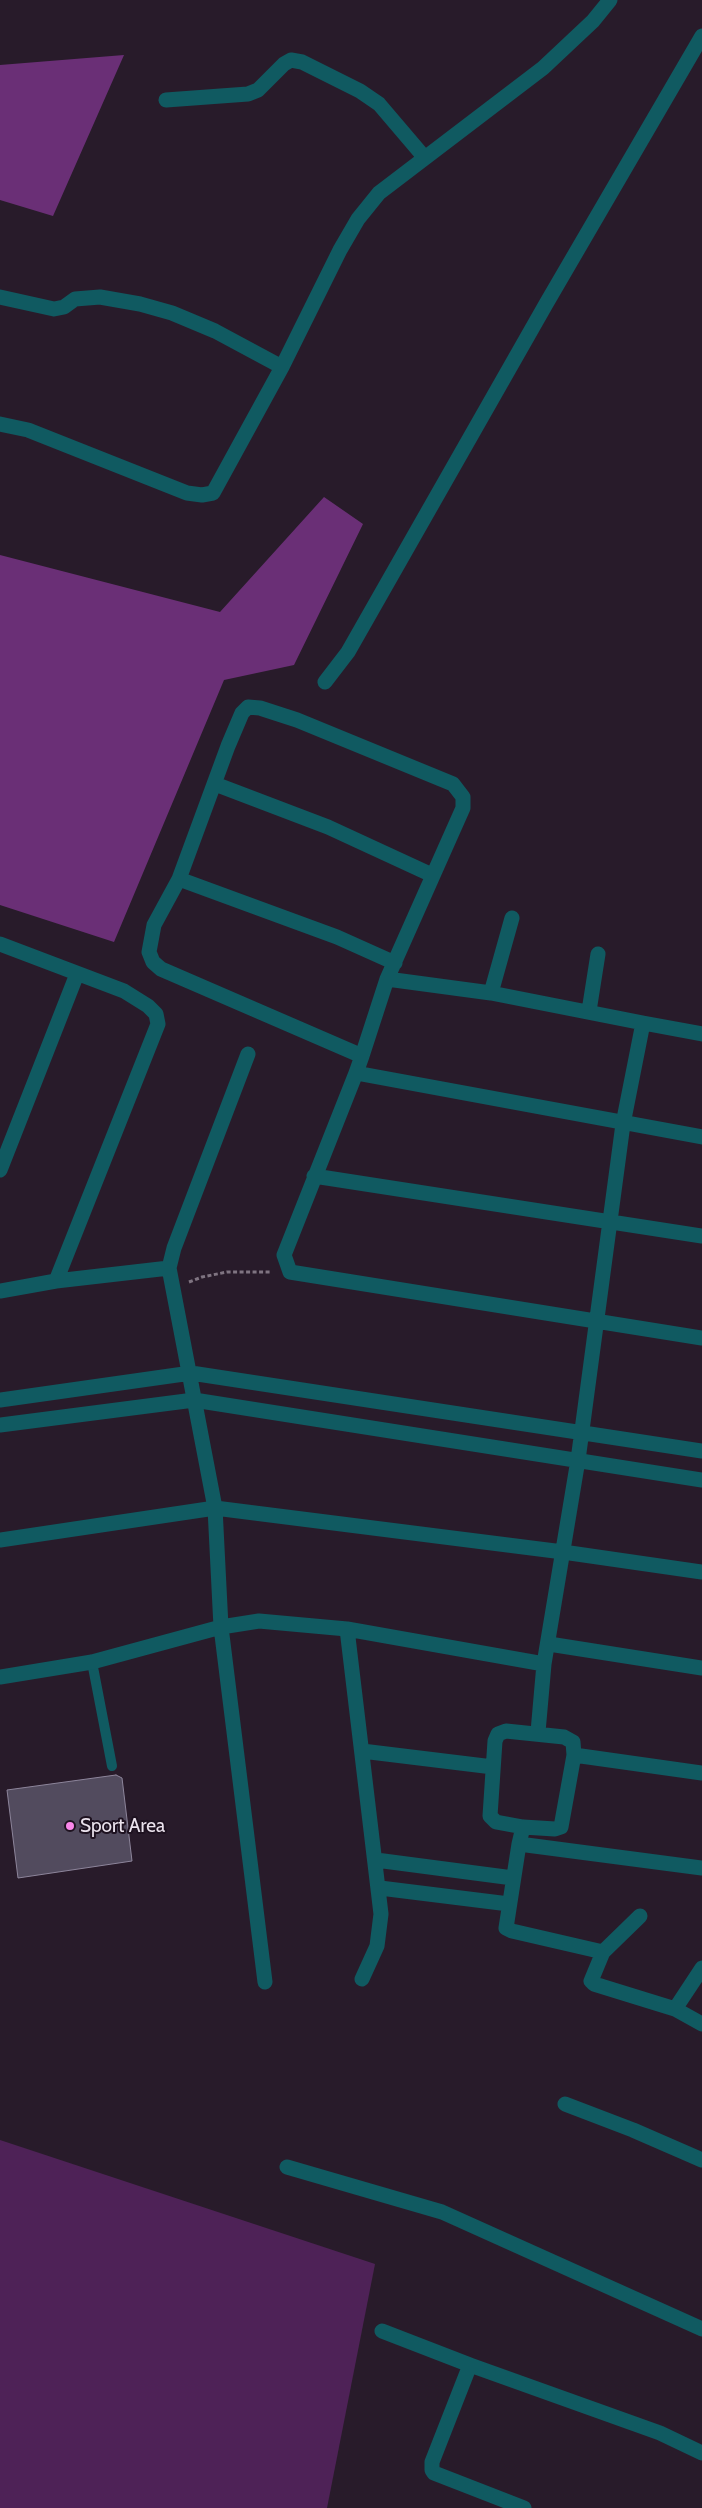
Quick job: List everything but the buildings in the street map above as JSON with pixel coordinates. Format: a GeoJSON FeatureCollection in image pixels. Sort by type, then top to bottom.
{"type":"FeatureCollection","features":[{"type":"Feature","properties":{"kind":"street"},"geometry":{"type":"LineString","coordinates":[[0,424],[28,430],[187,493],[214,493],[282,367],[340,250],[358,219],[379,193],[543,68],[593,21],[610,0]]}},
{"type":"Feature","properties":{"kind":"street"},"geometry":{"type":"LineString","coordinates":[[325,682],[348,652],[546,304],[702,36]]}},
{"type":"Feature","properties":{"kind":"street"},"geometry":{"type":"LineString","coordinates":[[166,100],[248,94],[258,90],[284,64],[291,60],[302,62],[360,91],[379,104],[425,158]]}},
{"type":"Feature","properties":{"kind":"street"},"geometry":{"type":"LineString","coordinates":[[0,297],[54,309],[64,307],[75,299],[100,297],[140,304],[172,313],[207,327],[282,367]]}},
{"type":"Feature","properties":{"kind":"street"},"geometry":{"type":"LineString","coordinates":[[362,1056],[161,969],[148,952],[154,925],[179,879],[242,713],[248,707],[254,706],[297,720],[453,784],[463,797],[463,808],[387,979],[362,1056],[356,1073],[284,1255],[290,1272],[702,1338]]}},
{"type":"Feature","properties":{"kind":"street"},"geometry":{"type":"LineString","coordinates":[[215,784],[328,827],[432,875]]}},
{"type":"Feature","properties":{"kind":"street"},"geometry":{"type":"LineString","coordinates":[[179,879],[337,937],[395,963]]}},
{"type":"Feature","properties":{"kind":"street"},"geometry":{"type":"LineString","coordinates":[[491,993],[512,918]]}},
{"type":"Feature","properties":{"kind":"street"},"geometry":{"type":"LineString","coordinates":[[0,944],[124,991],[141,1000],[156,1014],[158,1024],[56,1281]]}},
{"type":"Feature","properties":{"kind":"street"},"geometry":{"type":"LineString","coordinates":[[589,1011],[598,954]]}},
{"type":"Feature","properties":{"kind":"street"},"geometry":{"type":"LineString","coordinates":[[0,1170],[77,974]]}},
{"type":"Feature","properties":{"kind":"street"},"geometry":{"type":"LineString","coordinates":[[387,979],[491,993],[702,1034]]}},
{"type":"Feature","properties":{"kind":"street"},"geometry":{"type":"LineString","coordinates":[[538,1732],[544,1664],[549,1644],[578,1460],[595,1320],[623,1124],[643,1023]]}},
{"type":"Feature","properties":{"kind":"street"},"geometry":{"type":"LineString","coordinates":[[248,1054],[174,1248],[169,1268],[191,1373],[194,1400],[215,1508],[221,1627],[266,1982]]}},
{"type":"Feature","properties":{"kind":"street"},"geometry":{"type":"LineString","coordinates":[[356,1073],[623,1124],[702,1137]]}},
{"type":"Feature","properties":{"kind":"street"},"geometry":{"type":"LineString","coordinates":[[314,1176],[610,1220],[702,1236]]}},
{"type":"Feature","properties":{"kind":"street"},"geometry":{"type":"LineString","coordinates":[[0,1291],[56,1281],[169,1268]]}},
{"type":"Feature","properties":{"kind":"street"},"geometry":{"type":"LineString","coordinates":[[0,1400],[191,1373],[582,1431],[702,1451]]}},
{"type":"Feature","properties":{"kind":"street"},"geometry":{"type":"LineString","coordinates":[[0,1425],[194,1400],[702,1480]]}},
{"type":"Feature","properties":{"kind":"street"},"geometry":{"type":"LineString","coordinates":[[0,1540],[215,1508],[563,1552],[702,1572]]}},
{"type":"Feature","properties":{"kind":"street"},"geometry":{"type":"LineString","coordinates":[[0,1677],[92,1662],[221,1627],[259,1621],[347,1629],[544,1664]]}},
{"type":"Feature","properties":{"kind":"street"},"geometry":{"type":"LineString","coordinates":[[347,1629],[380,1888],[381,1914],[377,1946],[362,1980]]}},
{"type":"Feature","properties":{"kind":"street"},"geometry":{"type":"LineString","coordinates":[[549,1644],[702,1668]]}},
{"type":"Feature","properties":{"kind":"street"},"geometry":{"type":"LineString","coordinates":[[506,1731],[538,1732],[569,1739],[574,1742],[574,1755],[561,1827],[555,1830],[496,1822],[490,1816],[495,1741],[498,1734],[506,1731]]}},
{"type":"Feature","properties":{"kind":"street"},"geometry":{"type":"LineString","coordinates":[[362,1751],[493,1767]]}},
{"type":"Feature","properties":{"kind":"street"},"geometry":{"type":"LineString","coordinates":[[574,1755],[702,1773]]}},
{"type":"Feature","properties":{"kind":"street"},"geometry":{"type":"LineString","coordinates":[[523,1826],[506,1928],[603,1952]]}},
{"type":"Feature","properties":{"kind":"street"},"geometry":{"type":"LineString","coordinates":[[519,1844],[702,1868]]}},
{"type":"Feature","properties":{"kind":"street"},"geometry":{"type":"LineString","coordinates":[[376,1860],[513,1878]]}},
{"type":"Feature","properties":{"kind":"street"},"geometry":{"type":"LineString","coordinates":[[380,1888],[509,1904]]}},
{"type":"Feature","properties":{"kind":"street"},"geometry":{"type":"LineString","coordinates":[[640,1916],[603,1952],[592,1978],[594,1984],[675,2009],[702,2024]]}},
{"type":"Feature","properties":{"kind":"street"},"geometry":{"type":"LineString","coordinates":[[675,2009],[702,1968]]}},
{"type":"Feature","properties":{"kind":"street"},"geometry":{"type":"LineString","coordinates":[[565,2104],[633,2130],[702,2160]]}},
{"type":"Feature","properties":{"kind":"street"},"geometry":{"type":"LineString","coordinates":[[287,2167],[442,2212],[702,2329]]}},
{"type":"Feature","properties":{"kind":"street"},"geometry":{"type":"LineString","coordinates":[[382,2331],[470,2365],[660,2433],[702,2453]]}},
{"type":"Feature","properties":{"kind":"street"},"geometry":{"type":"LineString","coordinates":[[470,2365],[432,2462],[432,2470],[434,2473],[524,2508]]}},
{"type":"Feature","properties":{"kind":"lane"},"geometry":{"type":"LineString","coordinates":[[92,1662],[112,1766]]}},
{"type":"Feature","properties":{"kind":"path"},"geometry":{"type":"LineString","coordinates":[[173,1289],[202,1277],[228,1272],[290,1272]]}},
{"type":"Feature","properties":{"kind":"shaded area"},"geometry":{"type":"Polygon","coordinates":[[[124,55],[53,216],[0,200],[0,65],[124,55]]]}},
{"type":"Feature","properties":{"kind":"shaded area"},"geometry":{"type":"Polygon","coordinates":[[[324,497],[363,524],[294,665],[224,680],[114,942],[0,905],[0,555],[220,612],[324,497]]]}},
{"type":"Feature","properties":{"kind":"shaded area"},"geometry":{"type":"Polygon","coordinates":[[[0,2140],[375,2264],[327,2508],[0,2508],[0,2140]]]}},
{"type":"Feature","properties":{"kind":"place","name":"Sport Area"},"geometry":{"type":"Point","coordinates":[70,1826]}}]}
